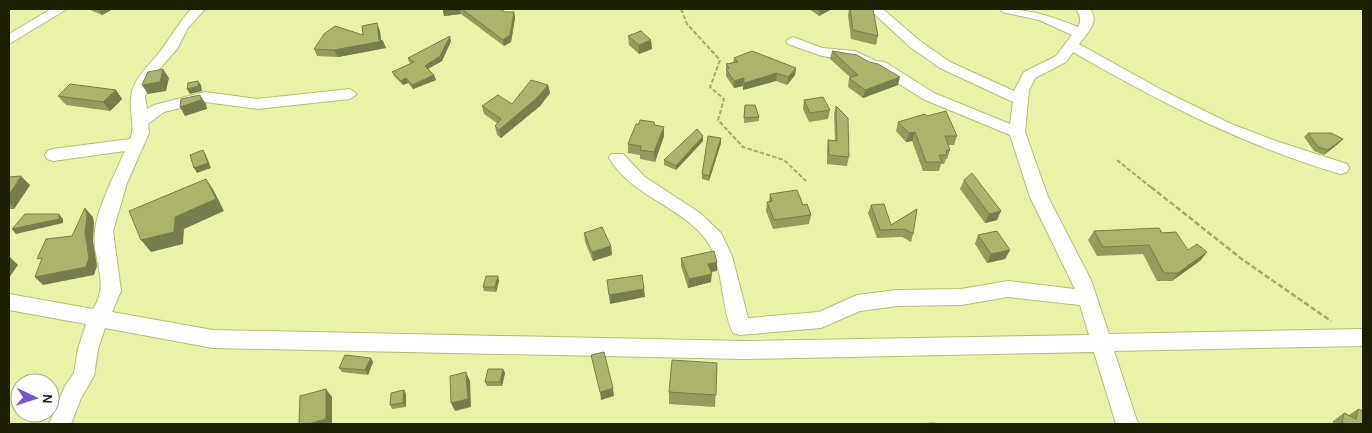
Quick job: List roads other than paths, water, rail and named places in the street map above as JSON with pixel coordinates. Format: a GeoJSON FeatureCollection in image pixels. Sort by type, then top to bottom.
{"type":"FeatureCollection","features":[{"type":"Feature","properties":{"kind":"street"},"geometry":{"type":"LineString","coordinates":[[9,40],[60,9]]}},
{"type":"Feature","properties":{"kind":"street"},"geometry":{"type":"LineString","coordinates":[[60,424],[72,393],[84,376],[88,348],[98,317],[111,292],[104,231],[119,183],[141,133],[141,121],[137,110],[138,97],[147,74],[172,46],[182,27],[198,9]]}},
{"type":"Feature","properties":{"kind":"street"},"geometry":{"type":"LineString","coordinates":[[875,9],[915,44],[945,65],[1021,100]]}},
{"type":"Feature","properties":{"kind":"street"},"geometry":{"type":"LineString","coordinates":[[1007,9],[1043,17],[1165,97],[1214,121],[1283,149],[1341,168]]}},
{"type":"Feature","properties":{"kind":"street"},"geometry":{"type":"LineString","coordinates":[[1083,9],[1087,14],[1087,24],[1061,59],[1029,75],[1022,90],[1017,132],[1040,197],[1082,280],[1127,424]]}},
{"type":"Feature","properties":{"kind":"street"},"geometry":{"type":"LineString","coordinates":[[792,41],[821,52],[850,54],[864,58],[873,66],[880,66],[903,84],[954,109],[1017,132]]}},
{"type":"Feature","properties":{"kind":"street"},"geometry":{"type":"LineString","coordinates":[[141,121],[159,108],[206,97],[257,104],[350,94]]}},
{"type":"Feature","properties":{"kind":"street"},"geometry":{"type":"LineString","coordinates":[[53,154],[136,144]]}},
{"type":"Feature","properties":{"kind":"street"},"geometry":{"type":"LineString","coordinates":[[617,158],[626,172],[699,223],[715,239],[740,327],[821,320],[857,303],[897,298],[961,297],[1008,289],[1088,298]]}},
{"type":"Feature","properties":{"kind":"street"},"geometry":{"type":"LineString","coordinates":[[9,302],[213,339],[745,350],[1363,338]]}}]}
